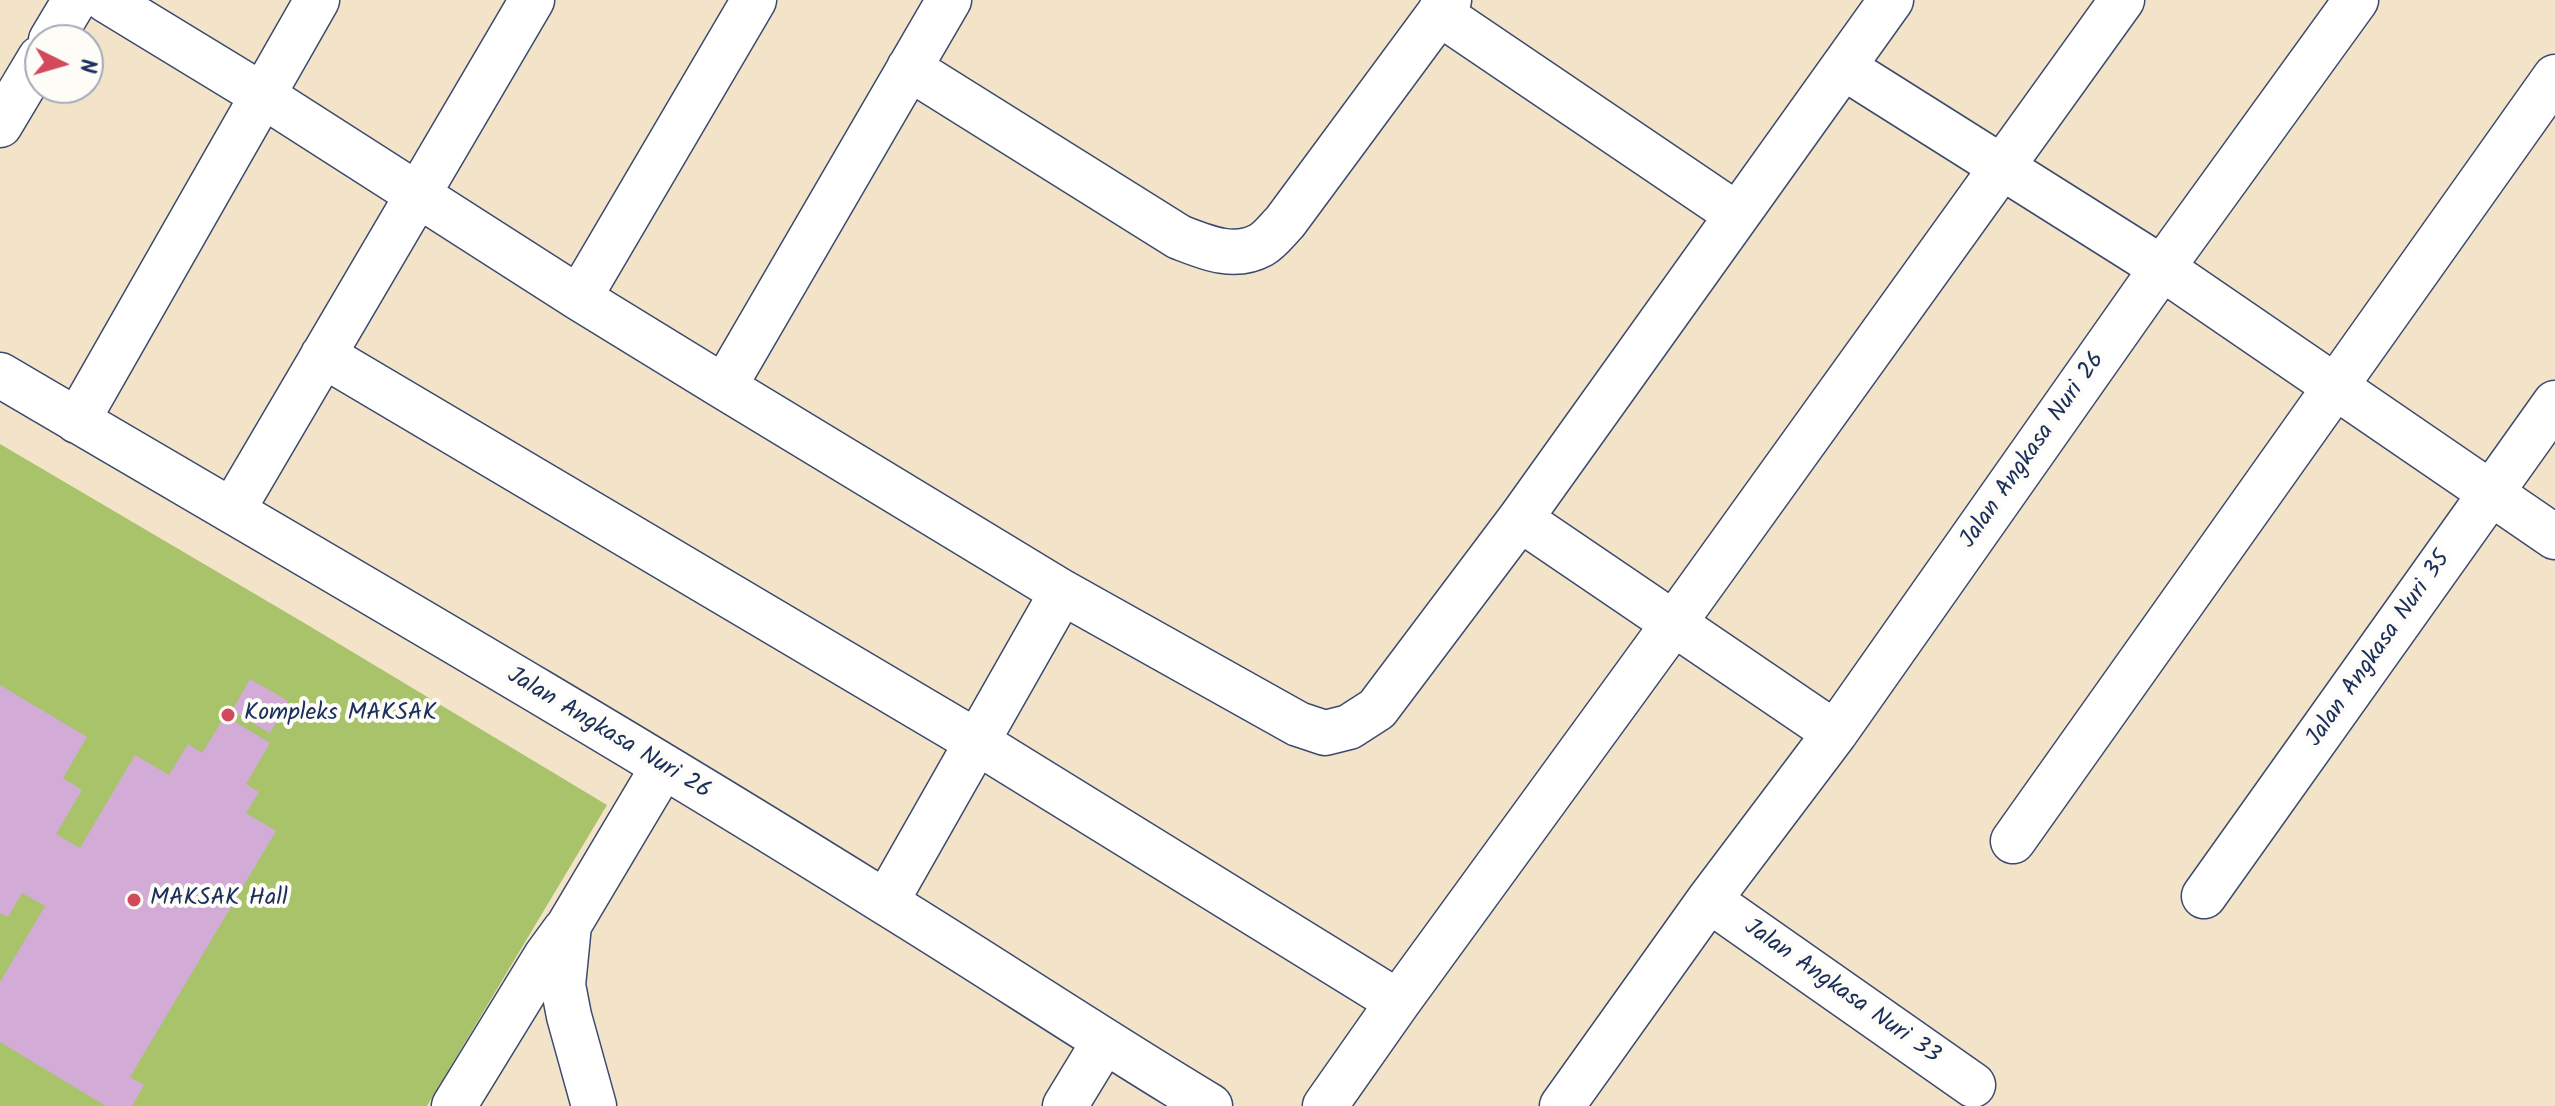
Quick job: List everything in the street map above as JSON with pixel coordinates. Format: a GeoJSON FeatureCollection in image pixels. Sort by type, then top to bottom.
{"type":"FeatureCollection","features":[{"type":"Feature","properties":{"kind":"street"},"geometry":{"type":"LineString","coordinates":[[61,24],[75,0]]}},
{"type":"Feature","properties":{"kind":"street"},"geometry":{"type":"LineString","coordinates":[[106,0],[262,95],[579,298],[1062,592],[1298,724],[1325,733],[1349,727],[1377,709],[1520,519],[1891,0]]}},
{"type":"Feature","properties":{"kind":"street"},"geometry":{"type":"LineString","coordinates":[[77,421],[317,0]]}},
{"type":"Feature","properties":{"kind":"street"},"geometry":{"type":"LineString","coordinates":[[232,511],[532,0]]}},
{"type":"Feature","properties":{"kind":"street"},"geometry":{"type":"LineString","coordinates":[[579,298],[754,0]]}},
{"type":"Feature","properties":{"kind":"street"},"geometry":{"type":"LineString","coordinates":[[724,387],[949,0]]}},
{"type":"Feature","properties":{"kind":"street"},"geometry":{"type":"LineString","coordinates":[[1325,1106],[2122,0]]}},
{"type":"Feature","properties":{"kind":"street","name":"Jalan Angkasa Nuri 26"},"geometry":{"type":"LineString","coordinates":[[1562,1106],[1709,900],[1835,733],[2162,268],[2356,0]]}},
{"type":"Feature","properties":{"kind":"street"},"geometry":{"type":"LineString","coordinates":[[909,68],[1179,237],[1212,250],[1236,252],[1263,244],[1285,222],[1444,7],[1736,214]]}},
{"type":"Feature","properties":{"kind":"street"},"geometry":{"type":"LineString","coordinates":[[1843,67],[2162,268],[2555,537]]}},
{"type":"Feature","properties":{"kind":"street"},"geometry":{"type":"LineString","coordinates":[[2013,841],[2555,77]]}},
{"type":"Feature","properties":{"kind":"street"},"geometry":{"type":"LineString","coordinates":[[0,125],[24,85]]}},
{"type":"Feature","properties":{"kind":"street"},"geometry":{"type":"LineString","coordinates":[[323,355],[977,742],[1398,1002]]}},
{"type":"Feature","properties":{"kind":"street","name":"Jalan Angkasa Nuri 26"},"geometry":{"type":"LineString","coordinates":[[0,375],[663,767],[886,902],[1210,1106]]}},
{"type":"Feature","properties":{"kind":"street","name":"Jalan Angkasa Nuri 35"},"geometry":{"type":"LineString","coordinates":[[2204,896],[2555,403]]}},
{"type":"Feature","properties":{"kind":"street"},"geometry":{"type":"LineString","coordinates":[[1520,519],[1835,733]]}},
{"type":"Feature","properties":{"kind":"street"},"geometry":{"type":"LineString","coordinates":[[886,902],[1062,592]]}},
{"type":"Feature","properties":{"kind":"street"},"geometry":{"type":"LineString","coordinates":[[454,1106],[546,956],[569,925],[663,767]]}},
{"type":"Feature","properties":{"kind":"street","name":"Jalan Angkasa Nuri 33"},"geometry":{"type":"LineString","coordinates":[[1709,900],[1973,1085]]}},
{"type":"Feature","properties":{"kind":"street"},"geometry":{"type":"LineString","coordinates":[[569,925],[563,985],[594,1106]]}},
{"type":"Feature","properties":{"kind":"street"},"geometry":{"type":"LineString","coordinates":[[1065,1106],[1104,1042]]}},
{"type":"Feature","properties":{"kind":"green space","name":"Kompleks MAKSAK"},"geometry":{"type":"Polygon","coordinates":[[[0,444],[607,805],[427,1106],[0,1106],[0,444]]]}},
{"type":"Feature","properties":{"kind":"building"},"geometry":{"type":"Polygon","coordinates":[[[250,679],[288,701],[270,733],[232,711],[250,679]]]}},
{"type":"Feature","properties":{"kind":"building","name":"MAKSAK Hall"},"geometry":{"type":"Polygon","coordinates":[[[0,685],[87,737],[63,778],[82,790],[56,834],[80,848],[135,755],[169,775],[188,744],[202,753],[225,716],[270,743],[246,784],[259,792],[246,813],[276,831],[130,1077],[144,1085],[132,1106],[106,1106],[0,1042],[0,982],[45,906],[22,893],[8,917],[0,913],[0,685]]]}},
{"type":"Feature","properties":{"kind":"place","name":"Kompleks MAKSAK"},"geometry":{"type":"Point","coordinates":[228,715]}},
{"type":"Feature","properties":{"kind":"place","name":"MAKSAK Hall"},"geometry":{"type":"Point","coordinates":[134,900]}}]}
